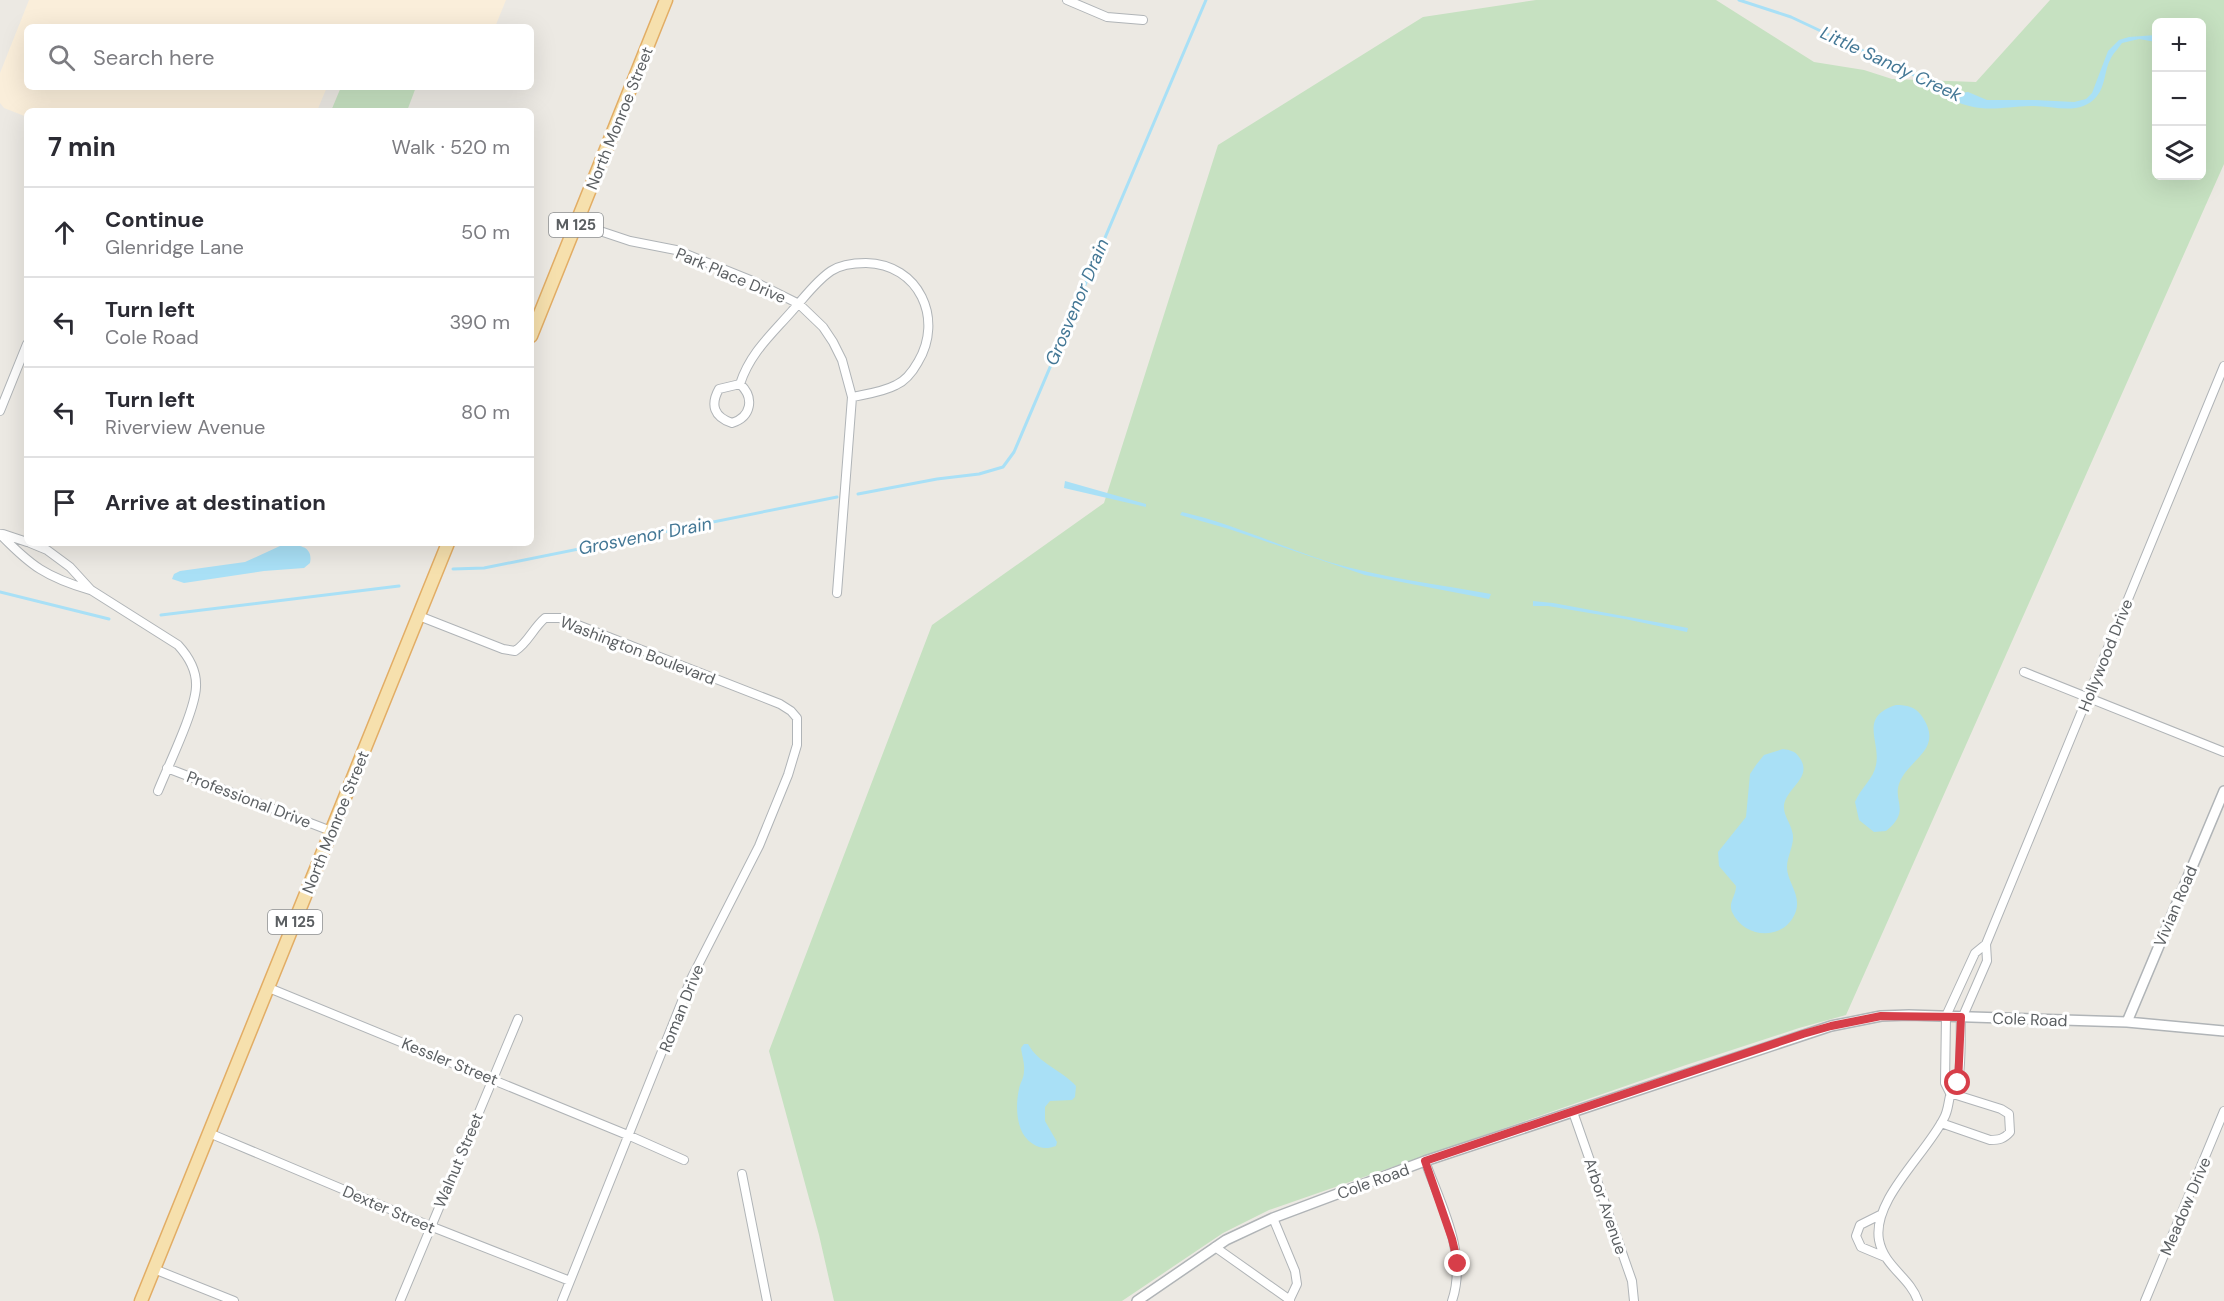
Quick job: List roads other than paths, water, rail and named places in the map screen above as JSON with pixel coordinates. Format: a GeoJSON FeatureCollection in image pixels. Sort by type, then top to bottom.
{"type":"FeatureCollection","features":[{"type":"Feature","properties":{"kind":"main road","name":"North Monroe Street"},"geometry":{"type":"LineString","coordinates":[[534,328],[666,0]]}},
{"type":"Feature","properties":{"kind":"main road","name":"North Monroe Street"},"geometry":{"type":"LineString","coordinates":[[141,1301],[447,546]]}},
{"type":"Feature","properties":{"kind":"street"},"geometry":{"type":"LineString","coordinates":[[1067,0],[1107,16],[1143,20]]}},
{"type":"Feature","properties":{"kind":"street","name":"Park Place Drive"},"geometry":{"type":"LineString","coordinates":[[576,223],[630,242],[676,250],[755,282],[799,304],[823,327],[842,360],[852,396],[837,593]]}},
{"type":"Feature","properties":{"kind":"street"},"geometry":{"type":"LineString","coordinates":[[740,384],[746,366],[757,350],[832,270],[859,263],[872,263],[889,268],[913,283],[922,297],[928,313],[930,328],[925,351],[914,370],[898,385],[852,396]]}},
{"type":"Feature","properties":{"kind":"street"},"geometry":{"type":"LineString","coordinates":[[0,411],[24,351]]}},
{"type":"Feature","properties":{"kind":"street","name":"Hollywood Drive"},"geometry":{"type":"LineString","coordinates":[[1946,1016],[1975,953],[1986,944],[2224,366]]}},
{"type":"Feature","properties":{"kind":"street"},"geometry":{"type":"LineString","coordinates":[[740,384],[746,390],[749,409],[740,420],[732,423],[718,416],[714,408],[714,398],[719,389],[740,384]]}},
{"type":"Feature","properties":{"kind":"street"},"geometry":{"type":"LineString","coordinates":[[0,534],[24,541]]}},
{"type":"Feature","properties":{"kind":"street"},"geometry":{"type":"LineString","coordinates":[[0,534],[15,551],[43,573],[91,590],[178,645],[188,656],[194,667],[196,687],[192,705],[158,791]]}},
{"type":"Feature","properties":{"kind":"street"},"geometry":{"type":"LineString","coordinates":[[38,546],[70,567],[91,590]]}},
{"type":"Feature","properties":{"kind":"street","name":"Washington Boulevard"},"geometry":{"type":"LineString","coordinates":[[419,616],[503,650],[515,651],[523,646],[537,625],[545,618],[560,618],[780,704],[797,718]]}},
{"type":"Feature","properties":{"kind":"street"},"geometry":{"type":"LineString","coordinates":[[2024,672],[2224,752]]}},
{"type":"Feature","properties":{"kind":"street","name":"Roman Drive"},"geometry":{"type":"LineString","coordinates":[[562,1301],[691,979],[759,846],[788,775],[797,745],[797,718]]}},
{"type":"Feature","properties":{"kind":"street","name":"Professional Drive"},"geometry":{"type":"LineString","coordinates":[[167,768],[331,831]]}},
{"type":"Feature","properties":{"kind":"street","name":"Vivian Road"},"geometry":{"type":"LineString","coordinates":[[2127,1022],[2224,791]]}},
{"type":"Feature","properties":{"kind":"street","name":"Hollywood Drive"},"geometry":{"type":"LineString","coordinates":[[1962,1017],[1988,961],[1986,944]]}},
{"type":"Feature","properties":{"kind":"street","name":"Kessler Street"},"geometry":{"type":"LineString","coordinates":[[269,988],[491,1078],[684,1160]]}},
{"type":"Feature","properties":{"kind":"street","name":"Cole Road"},"geometry":{"type":"LineString","coordinates":[[1137,1301],[1215,1247],[1273,1218],[1425,1161],[1831,1026],[1881,1016],[1946,1016],[2127,1022],[2224,1030]]}},
{"type":"Feature","properties":{"kind":"street"},"geometry":{"type":"LineString","coordinates":[[1941,1123],[1990,1140],[1998,1140],[2010,1132],[2011,1122],[2009,1114],[2001,1109],[1950,1093],[1945,1083],[1946,1016]]}},
{"type":"Feature","properties":{"kind":"street"},"geometry":{"type":"LineString","coordinates":[[1918,1301],[1910,1287],[1885,1257],[1878,1234],[1880,1215],[1941,1123],[1948,1108],[1950,1093],[1958,1083],[1962,1017]]}},
{"type":"Feature","properties":{"kind":"street","name":"Walnut Street"},"geometry":{"type":"LineString","coordinates":[[400,1301],[491,1078],[518,1019]]}},
{"type":"Feature","properties":{"kind":"street","name":"Meadow Drive"},"geometry":{"type":"LineString","coordinates":[[2145,1301],[2224,1111]]}},
{"type":"Feature","properties":{"kind":"street","name":"Arbor Avenue"},"geometry":{"type":"LineString","coordinates":[[1573,1112],[1632,1281],[1634,1301]]}},
{"type":"Feature","properties":{"kind":"street","name":"Dexter Street"},"geometry":{"type":"LineString","coordinates":[[209,1133],[430,1226],[570,1281]]}},
{"type":"Feature","properties":{"kind":"street"},"geometry":{"type":"LineString","coordinates":[[1425,1161],[1456,1252],[1458,1277],[1452,1301]]}},
{"type":"Feature","properties":{"kind":"street"},"geometry":{"type":"LineString","coordinates":[[741,1174],[767,1301]]}},
{"type":"Feature","properties":{"kind":"street"},"geometry":{"type":"LineString","coordinates":[[1880,1215],[1860,1225],[1856,1236],[1861,1247],[1885,1257]]}},
{"type":"Feature","properties":{"kind":"street"},"geometry":{"type":"LineString","coordinates":[[1215,1247],[1289,1300],[1296,1284],[1295,1271],[1273,1218]]}},
{"type":"Feature","properties":{"kind":"street"},"geometry":{"type":"LineString","coordinates":[[154,1269],[234,1301]]}},
{"type":"Feature","properties":{"kind":"water"},"geometry":{"type":"Polygon","coordinates":[[[2152,35],[2152,41],[2139,39],[2122,43],[2109,63],[2100,92],[2083,106],[2074,108],[2031,106],[1981,108],[1961,104],[1951,99],[1954,94],[1968,92],[1987,100],[2074,102],[2086,99],[2092,93],[2108,51],[2119,40],[2152,35]]]}},
{"type":"Feature","properties":{"kind":"water"},"geometry":{"type":"Polygon","coordinates":[[[1065,481],[1146,504],[1146,507],[1064,488],[1065,481]]]}},
{"type":"Feature","properties":{"kind":"water"},"geometry":{"type":"Polygon","coordinates":[[[1182,512],[1349,568],[1491,594],[1489,599],[1365,575],[1180,515],[1182,512]]]}},
{"type":"Feature","properties":{"kind":"water"},"geometry":{"type":"Polygon","coordinates":[[[280,546],[299,546],[306,548],[310,554],[310,563],[304,568],[264,571],[184,583],[172,579],[174,574],[180,571],[245,562],[280,546]]]}},
{"type":"Feature","properties":{"kind":"water"},"geometry":{"type":"Polygon","coordinates":[[[1533,601],[1688,628],[1687,632],[1548,606],[1533,606],[1533,601]]]}},
{"type":"Feature","properties":{"kind":"water"},"geometry":{"type":"Polygon","coordinates":[[[1896,705],[1904,705],[1919,712],[1928,727],[1929,737],[1923,753],[1899,784],[1900,812],[1898,818],[1886,831],[1874,832],[1859,820],[1855,802],[1873,774],[1876,765],[1874,723],[1884,710],[1896,705]]]}},
{"type":"Feature","properties":{"kind":"water"},"geometry":{"type":"Polygon","coordinates":[[[1783,749],[1792,751],[1803,764],[1802,776],[1784,805],[1793,836],[1787,867],[1797,905],[1791,921],[1784,928],[1775,932],[1755,932],[1746,928],[1732,912],[1731,906],[1736,886],[1719,866],[1718,852],[1746,817],[1750,774],[1764,755],[1783,749]]]}},
{"type":"Feature","properties":{"kind":"water"},"geometry":{"type":"Polygon","coordinates":[[[1024,1044],[1028,1044],[1038,1057],[1076,1086],[1075,1097],[1072,1100],[1050,1101],[1045,1107],[1045,1121],[1057,1142],[1053,1147],[1036,1146],[1027,1140],[1018,1120],[1017,1104],[1024,1074],[1021,1048],[1024,1044]]]}},
{"type":"Feature","properties":{"kind":"waterway","name":"Grosvenor Drain"},"geometry":{"type":"LineString","coordinates":[[858,494],[937,479],[979,474],[1003,467],[1014,452],[1206,0]]}},
{"type":"Feature","properties":{"kind":"waterway","name":"Little Sandy Creek"},"geometry":{"type":"LineString","coordinates":[[1739,0],[1791,17],[1908,72],[1955,97]]}},
{"type":"Feature","properties":{"kind":"waterway","name":"Grosvenor Drain"},"geometry":{"type":"LineString","coordinates":[[453,569],[484,568],[837,497]]}},
{"type":"Feature","properties":{"kind":"waterway","name":"Grosvenor Drain"},"geometry":{"type":"LineString","coordinates":[[161,615],[399,586]]}},
{"type":"Feature","properties":{"kind":"waterway","name":"Grosvenor Drain"},"geometry":{"type":"LineString","coordinates":[[0,592],[109,619]]}}]}
